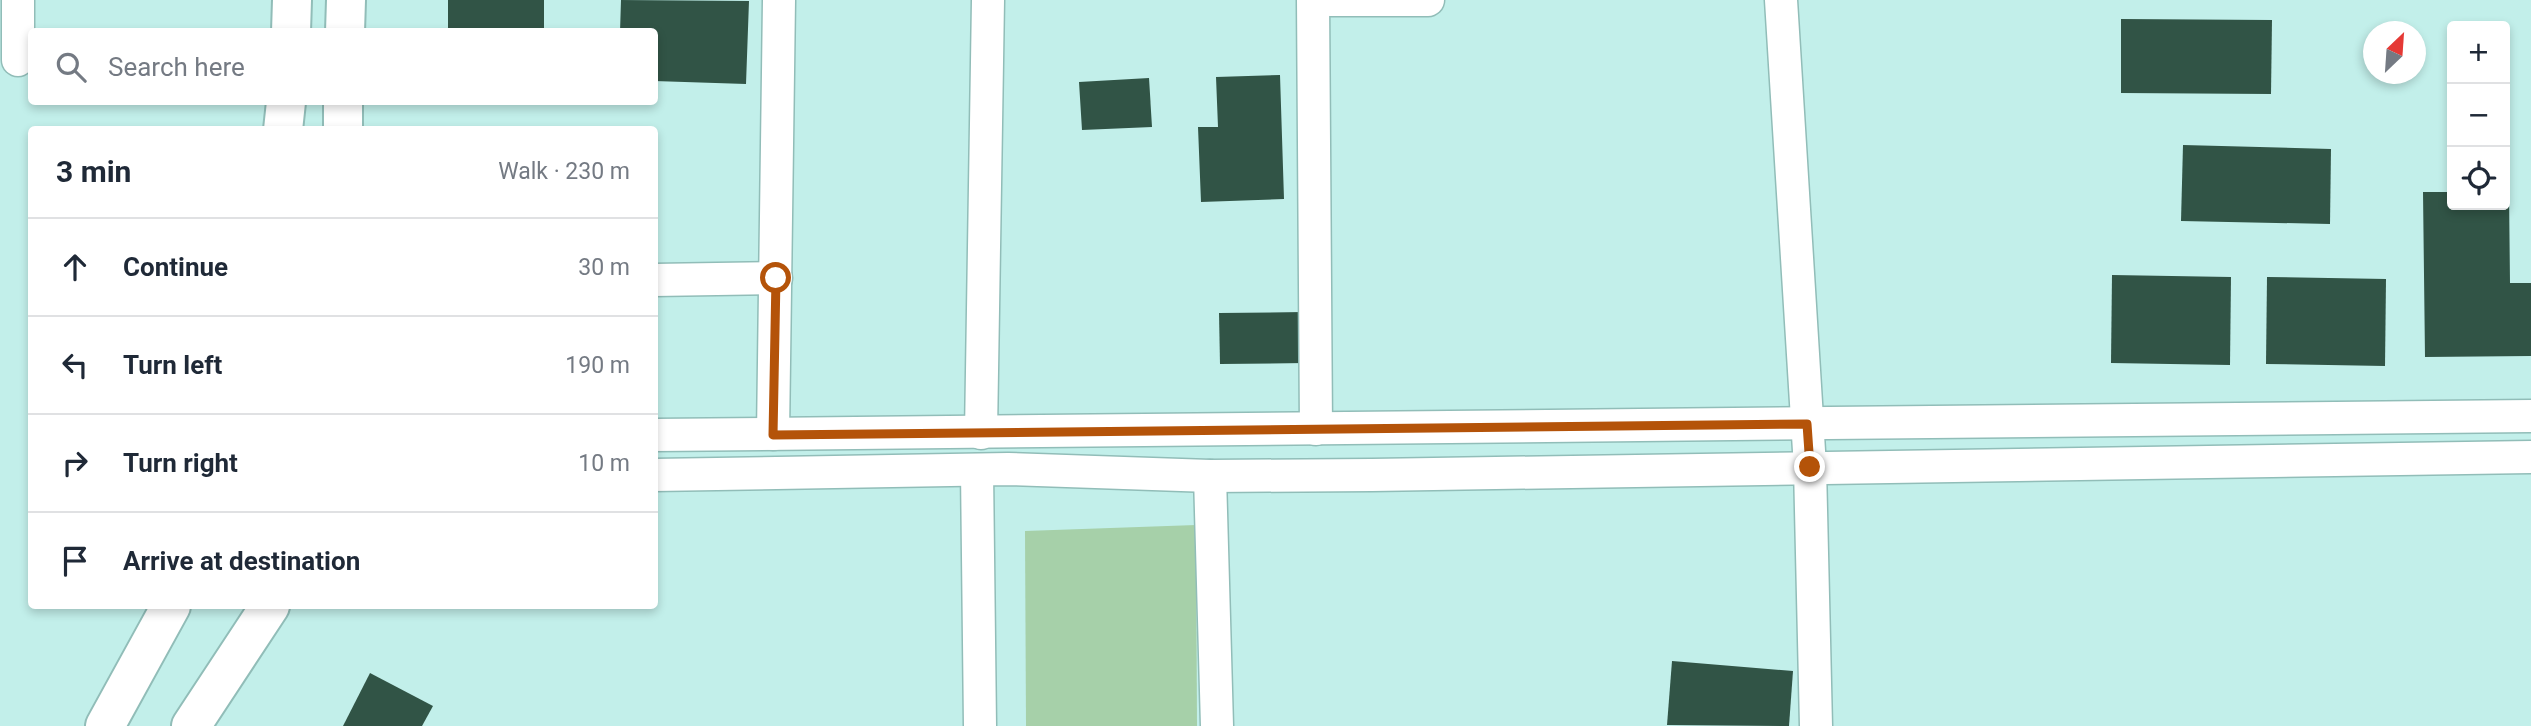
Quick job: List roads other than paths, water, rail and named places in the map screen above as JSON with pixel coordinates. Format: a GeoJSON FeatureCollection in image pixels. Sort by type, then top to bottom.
{"type":"FeatureCollection","features":[{"type":"Feature","properties":{"kind":"street"},"geometry":{"type":"LineString","coordinates":[[16,60],[18,0]]}},
{"type":"Feature","properties":{"kind":"street"},"geometry":{"type":"LineString","coordinates":[[291,28],[292,0]]}},
{"type":"Feature","properties":{"kind":"street"},"geometry":{"type":"LineString","coordinates":[[345,28],[346,0]]}},
{"type":"Feature","properties":{"kind":"street"},"geometry":{"type":"LineString","coordinates":[[773,435],[779,0]]}},
{"type":"Feature","properties":{"kind":"street"},"geometry":{"type":"LineString","coordinates":[[981,433],[988,0]]}},
{"type":"Feature","properties":{"kind":"street"},"geometry":{"type":"LineString","coordinates":[[1313,0],[1316,429]]}},
{"type":"Feature","properties":{"kind":"street"},"geometry":{"type":"LineString","coordinates":[[1330,0],[1428,0]]}},
{"type":"Feature","properties":{"kind":"street"},"geometry":{"type":"LineString","coordinates":[[1782,0],[1810,467],[1816,726]]}},
{"type":"Feature","properties":{"kind":"street"},"geometry":{"type":"LineString","coordinates":[[283,126],[286,105]]}},
{"type":"Feature","properties":{"kind":"street"},"geometry":{"type":"LineString","coordinates":[[343,105],[343,126]]}},
{"type":"Feature","properties":{"kind":"street"},"geometry":{"type":"LineString","coordinates":[[658,280],[776,278]]}},
{"type":"Feature","properties":{"kind":"street"},"geometry":{"type":"LineString","coordinates":[[658,435],[2531,416]]}},
{"type":"Feature","properties":{"kind":"street"},"geometry":{"type":"LineString","coordinates":[[658,475],[977,470],[1210,476],[2531,457]]}},
{"type":"Feature","properties":{"kind":"street"},"geometry":{"type":"LineString","coordinates":[[977,470],[980,726]]}},
{"type":"Feature","properties":{"kind":"street"},"geometry":{"type":"LineString","coordinates":[[1210,476],[1217,726]]}},
{"type":"Feature","properties":{"kind":"street"},"geometry":{"type":"LineString","coordinates":[[105,726],[169,609]]}},
{"type":"Feature","properties":{"kind":"street"},"geometry":{"type":"LineString","coordinates":[[191,726],[268,609]]}}]}
